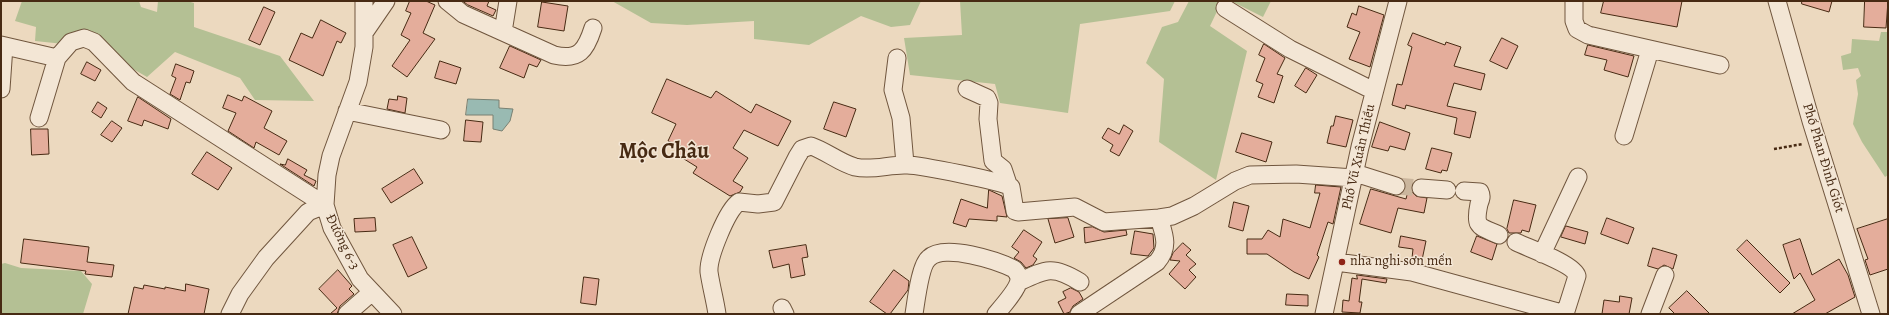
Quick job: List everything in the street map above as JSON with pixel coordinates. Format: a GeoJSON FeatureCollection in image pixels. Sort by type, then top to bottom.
{"type":"FeatureCollection","features":[{"type":"Feature","properties":{"kind":"street"},"geometry":{"type":"LineString","coordinates":[[364,1],[364,33],[358,82],[346,112],[441,130]]}},
{"type":"Feature","properties":{"kind":"street"},"geometry":{"type":"LineString","coordinates":[[364,33],[386,1]]}},
{"type":"Feature","properties":{"kind":"street"},"geometry":{"type":"LineString","coordinates":[[448,1],[463,14],[561,57],[577,54],[584,50],[588,44],[593,28]]}},
{"type":"Feature","properties":{"kind":"street"},"geometry":{"type":"LineString","coordinates":[[503,32],[508,1]]}},
{"type":"Feature","properties":{"kind":"street","name":"Phố Vũ Xuân Thiều"},"geometry":{"type":"LineString","coordinates":[[1324,314],[1374,91],[1398,1]]}},
{"type":"Feature","properties":{"kind":"street"},"geometry":{"type":"LineString","coordinates":[[1574,1],[1574,21],[1577,29],[1588,35],[1720,65]]}},
{"type":"Feature","properties":{"kind":"street","name":"Phố Phan Đình Giót"},"geometry":{"type":"LineString","coordinates":[[1777,1],[1817,141],[1872,314]]}},
{"type":"Feature","properties":{"kind":"street"},"geometry":{"type":"LineString","coordinates":[[1225,8],[1290,49],[1374,91]]}},
{"type":"Feature","properties":{"kind":"street"},"geometry":{"type":"LineString","coordinates":[[39,118],[57,58],[71,42],[84,38],[94,42],[133,82],[325,205]]}},
{"type":"Feature","properties":{"kind":"street"},"geometry":{"type":"LineString","coordinates":[[1,90],[2,46],[57,58]]}},
{"type":"Feature","properties":{"kind":"street"},"geometry":{"type":"LineString","coordinates":[[1624,136],[1650,50]]}},
{"type":"Feature","properties":{"kind":"street"},"geometry":{"type":"LineString","coordinates":[[896,58],[893,90],[901,118],[905,164]]}},
{"type":"Feature","properties":{"kind":"street"},"geometry":{"type":"LineString","coordinates":[[967,89],[987,98],[989,103],[988,119],[993,161],[1003,169],[1012,192],[1015,211],[1018,212],[1076,207],[1104,222],[1172,216],[1194,206],[1235,180],[1250,175],[1296,174],[1355,176],[1396,186]]}},
{"type":"Feature","properties":{"kind":"street","name":"Đường 6-3"},"geometry":{"type":"LineString","coordinates":[[346,112],[331,156],[325,205],[332,228],[360,279],[393,314]]}},
{"type":"Feature","properties":{"kind":"street"},"geometry":{"type":"LineString","coordinates":[[717,314],[709,271],[710,262],[732,209],[739,202],[758,204],[774,202],[802,149],[811,146],[857,167],[884,168],[905,164],[1008,184]]}},
{"type":"Feature","properties":{"kind":"street"},"geometry":{"type":"LineString","coordinates":[[1542,254],[1578,177]]}},
{"type":"Feature","properties":{"kind":"street"},"geometry":{"type":"LineString","coordinates":[[1420,188],[1447,190]]}},
{"type":"Feature","properties":{"kind":"street"},"geometry":{"type":"LineString","coordinates":[[1464,191],[1480,192],[1482,196],[1476,218],[1477,222],[1479,225],[1499,235]]}},
{"type":"Feature","properties":{"kind":"street"},"geometry":{"type":"LineString","coordinates":[[230,314],[240,294],[266,258],[308,212],[325,205]]}},
{"type":"Feature","properties":{"kind":"street"},"geometry":{"type":"LineString","coordinates":[[1079,314],[1157,262],[1166,246],[1166,240],[1159,218]]}},
{"type":"Feature","properties":{"kind":"street"},"geometry":{"type":"LineString","coordinates":[[1336,262],[1412,272],[1565,314],[1577,276],[1576,272],[1566,264],[1516,242]]}},
{"type":"Feature","properties":{"kind":"street"},"geometry":{"type":"LineString","coordinates":[[914,314],[925,262],[934,254],[945,252],[963,254],[1005,264],[1014,268],[1018,275],[1019,282]]}},
{"type":"Feature","properties":{"kind":"street"},"geometry":{"type":"LineString","coordinates":[[996,314],[1005,304],[1019,282],[1038,273],[1053,269],[1067,274],[1080,282]]}},
{"type":"Feature","properties":{"kind":"street"},"geometry":{"type":"LineString","coordinates":[[1650,314],[1665,275]]}},
{"type":"Feature","properties":{"kind":"street"},"geometry":{"type":"LineString","coordinates":[[347,314],[372,292]]}},
{"type":"Feature","properties":{"kind":"path"},"geometry":{"type":"LineString","coordinates":[[1774,149],[1817,141]]}},
{"type":"Feature","properties":{"kind":"green space"},"geometry":{"type":"Polygon","coordinates":[[[22,1],[139,1],[141,7],[157,12],[158,1],[187,1],[194,3],[194,27],[280,56],[314,101],[255,100],[240,78],[175,52],[147,77],[121,62],[97,35],[64,44],[35,41],[36,27],[15,21],[22,1]]]}},
{"type":"Feature","properties":{"kind":"green space"},"geometry":{"type":"Polygon","coordinates":[[[612,1],[921,1],[910,25],[891,27],[861,16],[809,45],[754,39],[754,21],[687,25],[651,23],[612,1]]]}},
{"type":"Feature","properties":{"kind":"green space"},"geometry":{"type":"Polygon","coordinates":[[[960,1],[1175,1],[1170,11],[1080,24],[1068,113],[1000,103],[995,84],[910,75],[904,38],[962,35],[960,1]]]}},
{"type":"Feature","properties":{"kind":"green space"},"geometry":{"type":"Polygon","coordinates":[[[1189,1],[1222,1],[1210,26],[1247,51],[1216,180],[1159,142],[1164,79],[1146,63],[1162,27],[1178,22],[1189,1]]]}},
{"type":"Feature","properties":{"kind":"green space"},"geometry":{"type":"Polygon","coordinates":[[[1231,1],[1271,1],[1263,17],[1231,1]]]}},
{"type":"Feature","properties":{"kind":"green space"},"geometry":{"type":"Polygon","coordinates":[[[1881,32],[1888,32],[1888,175],[1885,177],[1862,142],[1853,124],[1858,94],[1856,80],[1861,76],[1858,68],[1843,70],[1841,56],[1851,53],[1852,39],[1879,41],[1881,32]]]}},
{"type":"Feature","properties":{"kind":"green space"},"geometry":{"type":"Polygon","coordinates":[[[5,263],[21,268],[81,271],[92,284],[83,314],[1,314],[1,264],[5,263]]]}},
{"type":"Feature","properties":{"kind":"water"},"geometry":{"type":"Polygon","coordinates":[[[468,99],[499,100],[499,108],[513,109],[510,121],[502,131],[493,129],[493,115],[466,115],[468,99]]]}},
{"type":"Feature","properties":{"kind":"building"},"geometry":{"type":"Polygon","coordinates":[[[410,1],[426,1],[435,5],[423,33],[435,39],[407,77],[392,66],[410,40],[401,35],[411,13],[406,11],[410,1]]]}},
{"type":"Feature","properties":{"kind":"building"},"geometry":{"type":"Polygon","coordinates":[[[463,1],[489,1],[487,6],[496,10],[493,16],[468,5],[463,1]]]}},
{"type":"Feature","properties":{"kind":"building"},"geometry":{"type":"Polygon","coordinates":[[[1604,1],[1682,1],[1677,27],[1601,13],[1604,1]]]}},
{"type":"Feature","properties":{"kind":"building"},"geometry":{"type":"Polygon","coordinates":[[[1802,1],[1832,1],[1829,12],[1802,4],[1802,1]]]}},
{"type":"Feature","properties":{"kind":"building"},"geometry":{"type":"Polygon","coordinates":[[[1865,1],[1888,1],[1886,28],[1864,27],[1865,1]]]}},
{"type":"Feature","properties":{"kind":"building"},"geometry":{"type":"Polygon","coordinates":[[[542,2],[568,6],[564,31],[538,27],[542,2]]]}},
{"type":"Feature","properties":{"kind":"building"},"geometry":{"type":"Polygon","coordinates":[[[1359,6],[1384,15],[1370,67],[1349,59],[1360,32],[1347,27],[1352,13],[1356,15],[1359,6]]]}},
{"type":"Feature","properties":{"kind":"building"},"geometry":{"type":"Polygon","coordinates":[[[264,7],[275,12],[260,45],[249,40],[264,7]]]}},
{"type":"Feature","properties":{"kind":"building"},"geometry":{"type":"Polygon","coordinates":[[[321,20],[346,33],[341,43],[337,41],[323,76],[289,60],[301,33],[312,38],[321,20]]]}},
{"type":"Feature","properties":{"kind":"building"},"geometry":{"type":"Polygon","coordinates":[[[1413,33],[1445,45],[1446,42],[1461,47],[1454,66],[1485,74],[1481,90],[1454,83],[1447,106],[1476,112],[1470,138],[1454,134],[1457,118],[1406,105],[1405,109],[1392,105],[1397,84],[1402,85],[1412,47],[1408,45],[1413,33]]]}},
{"type":"Feature","properties":{"kind":"building"},"geometry":{"type":"Polygon","coordinates":[[[1502,38],[1518,46],[1507,69],[1490,61],[1502,38]]]}},
{"type":"Feature","properties":{"kind":"building"},"geometry":{"type":"Polygon","coordinates":[[[1264,44],[1285,58],[1277,74],[1283,76],[1274,103],[1258,97],[1263,84],[1256,81],[1265,58],[1259,55],[1264,44]]]}},
{"type":"Feature","properties":{"kind":"building"},"geometry":{"type":"Polygon","coordinates":[[[1588,45],[1634,56],[1628,77],[1604,70],[1607,60],[1585,55],[1588,45]]]}},
{"type":"Feature","properties":{"kind":"building"},"geometry":{"type":"Polygon","coordinates":[[[510,46],[541,60],[537,67],[529,64],[524,78],[500,68],[510,46]]]}},
{"type":"Feature","properties":{"kind":"building"},"geometry":{"type":"Polygon","coordinates":[[[440,61],[461,68],[456,84],[435,78],[440,61]]]}},
{"type":"Feature","properties":{"kind":"building"},"geometry":{"type":"Polygon","coordinates":[[[87,62],[101,70],[95,81],[81,74],[87,62]]]}},
{"type":"Feature","properties":{"kind":"building"},"geometry":{"type":"Polygon","coordinates":[[[176,64],[194,71],[190,83],[186,82],[180,100],[170,94],[176,78],[172,76],[176,64]]]}},
{"type":"Feature","properties":{"kind":"building"},"geometry":{"type":"Polygon","coordinates":[[[1306,68],[1317,75],[1306,93],[1295,86],[1306,68]]]}},
{"type":"Feature","properties":{"kind":"building"},"geometry":{"type":"Polygon","coordinates":[[[667,79],[711,98],[716,91],[751,113],[756,104],[791,121],[778,146],[744,130],[733,148],[748,158],[733,181],[743,187],[740,192],[730,196],[693,173],[697,167],[676,154],[681,146],[668,141],[676,124],[652,113],[667,79]]]}},
{"type":"Feature","properties":{"kind":"building"},"geometry":{"type":"Polygon","coordinates":[[[228,95],[242,101],[244,96],[272,111],[264,128],[287,141],[279,155],[256,142],[254,148],[228,131],[236,113],[223,108],[228,95]]]}},
{"type":"Feature","properties":{"kind":"building"},"geometry":{"type":"Polygon","coordinates":[[[398,96],[407,98],[405,113],[387,109],[389,99],[397,100],[398,96]]]}},
{"type":"Feature","properties":{"kind":"building"},"geometry":{"type":"Polygon","coordinates":[[[138,97],[171,119],[168,129],[144,120],[142,126],[128,121],[138,97]]]}},
{"type":"Feature","properties":{"kind":"building"},"geometry":{"type":"Polygon","coordinates":[[[98,102],[107,108],[101,118],[92,112],[98,102]]]}},
{"type":"Feature","properties":{"kind":"building"},"geometry":{"type":"Polygon","coordinates":[[[834,102],[856,109],[846,137],[824,129],[834,102]]]}},
{"type":"Feature","properties":{"kind":"building"},"geometry":{"type":"Polygon","coordinates":[[[1336,116],[1353,120],[1346,147],[1327,143],[1331,126],[1333,126],[1336,116]]]}},
{"type":"Feature","properties":{"kind":"building"},"geometry":{"type":"Polygon","coordinates":[[[466,120],[483,122],[481,142],[464,141],[466,120]]]}},
{"type":"Feature","properties":{"kind":"building"},"geometry":{"type":"Polygon","coordinates":[[[112,121],[122,128],[112,142],[101,135],[112,121]]]}},
{"type":"Feature","properties":{"kind":"building"},"geometry":{"type":"Polygon","coordinates":[[[1380,122],[1410,133],[1405,150],[1390,146],[1388,151],[1372,147],[1380,122]]]}},
{"type":"Feature","properties":{"kind":"building"},"geometry":{"type":"Polygon","coordinates":[[[1124,125],[1133,131],[1119,156],[1110,151],[1113,145],[1102,138],[1108,128],[1119,134],[1124,125]]]}},
{"type":"Feature","properties":{"kind":"building"},"geometry":{"type":"Polygon","coordinates":[[[31,129],[48,129],[49,154],[32,155],[31,129]]]}},
{"type":"Feature","properties":{"kind":"building"},"geometry":{"type":"Polygon","coordinates":[[[1242,133],[1272,142],[1266,162],[1236,152],[1242,133]]]}},
{"type":"Feature","properties":{"kind":"building"},"geometry":{"type":"Polygon","coordinates":[[[1432,148],[1452,153],[1447,171],[1442,170],[1441,173],[1426,169],[1432,148]]]}},
{"type":"Feature","properties":{"kind":"building"},"geometry":{"type":"Polygon","coordinates":[[[207,152],[232,168],[218,190],[192,174],[207,152]]]}},
{"type":"Feature","properties":{"kind":"building"},"geometry":{"type":"Polygon","coordinates":[[[288,159],[307,170],[304,175],[316,181],[314,186],[280,164],[285,165],[288,159]]]}},
{"type":"Feature","properties":{"kind":"building"},"geometry":{"type":"Polygon","coordinates":[[[414,169],[423,183],[391,203],[382,189],[414,169]]]}},
{"type":"Feature","properties":{"kind":"building"},"geometry":{"type":"Polygon","coordinates":[[[1316,185],[1341,187],[1333,224],[1328,222],[1317,255],[1319,257],[1309,279],[1294,272],[1267,254],[1247,254],[1247,239],[1262,239],[1268,230],[1280,237],[1283,219],[1310,228],[1320,193],[1315,193],[1316,185]]]}},
{"type":"Feature","properties":{"kind":"building"},"geometry":{"type":"Polygon","coordinates":[[[1371,189],[1406,199],[1408,191],[1412,192],[1416,196],[1427,198],[1424,213],[1398,208],[1391,233],[1360,224],[1371,189]]]}},
{"type":"Feature","properties":{"kind":"building"},"geometry":{"type":"Polygon","coordinates":[[[989,190],[1002,196],[1007,217],[997,216],[997,221],[969,219],[966,227],[953,223],[961,199],[987,208],[989,190]]]}},
{"type":"Feature","properties":{"kind":"building"},"geometry":{"type":"Polygon","coordinates":[[[1514,200],[1536,205],[1529,232],[1522,230],[1521,233],[1509,233],[1507,229],[1514,200]]]}},
{"type":"Feature","properties":{"kind":"building"},"geometry":{"type":"Polygon","coordinates":[[[1234,202],[1249,206],[1243,231],[1229,227],[1234,202]]]}},
{"type":"Feature","properties":{"kind":"building"},"geometry":{"type":"Polygon","coordinates":[[[375,218],[376,231],[355,232],[354,219],[375,218]]]}},
{"type":"Feature","properties":{"kind":"building"},"geometry":{"type":"Polygon","coordinates":[[[1068,218],[1074,237],[1055,243],[1048,219],[1068,218]]]}},
{"type":"Feature","properties":{"kind":"building"},"geometry":{"type":"Polygon","coordinates":[[[1607,218],[1634,228],[1628,244],[1601,234],[1607,218]]]}},
{"type":"Feature","properties":{"kind":"building"},"geometry":{"type":"Polygon","coordinates":[[[1888,219],[1888,269],[1870,275],[1865,260],[1868,259],[1857,229],[1888,219]]]}},
{"type":"Feature","properties":{"kind":"building"},"geometry":{"type":"Polygon","coordinates":[[[1566,226],[1588,232],[1585,244],[1561,237],[1566,226]]]}},
{"type":"Feature","properties":{"kind":"building"},"geometry":{"type":"Polygon","coordinates":[[[1093,227],[1104,232],[1126,230],[1127,235],[1085,243],[1084,228],[1093,227]]]}},
{"type":"Feature","properties":{"kind":"building"},"geometry":{"type":"Polygon","coordinates":[[[1024,230],[1042,242],[1033,256],[1037,259],[1033,265],[1026,268],[1021,262],[1014,258],[1019,252],[1012,247],[1024,230]]]}},
{"type":"Feature","properties":{"kind":"building"},"geometry":{"type":"Polygon","coordinates":[[[1135,231],[1153,234],[1154,248],[1148,256],[1131,254],[1135,231]]]}},
{"type":"Feature","properties":{"kind":"building"},"geometry":{"type":"Polygon","coordinates":[[[1401,236],[1426,241],[1422,260],[1412,258],[1413,249],[1399,247],[1401,236]]]}},
{"type":"Feature","properties":{"kind":"building"},"geometry":{"type":"Polygon","coordinates":[[[1477,236],[1497,244],[1492,260],[1471,252],[1477,236]]]}},
{"type":"Feature","properties":{"kind":"building"},"geometry":{"type":"Polygon","coordinates":[[[412,237],[427,268],[408,277],[393,245],[412,237]]]}},
{"type":"Feature","properties":{"kind":"building"},"geometry":{"type":"Polygon","coordinates":[[[24,239],[89,247],[87,262],[114,265],[112,277],[85,274],[86,271],[21,263],[24,239]]]}},
{"type":"Feature","properties":{"kind":"building"},"geometry":{"type":"Polygon","coordinates":[[[1800,239],[1812,275],[1839,259],[1848,275],[1855,297],[1825,314],[1792,314],[1815,300],[1800,273],[1794,279],[1783,245],[1800,239]]]}},
{"type":"Feature","properties":{"kind":"building"},"geometry":{"type":"Polygon","coordinates":[[[1747,240],[1790,283],[1780,293],[1737,250],[1747,240]]]}},
{"type":"Feature","properties":{"kind":"building"},"geometry":{"type":"Polygon","coordinates":[[[1183,243],[1191,250],[1186,255],[1196,264],[1189,270],[1196,277],[1185,289],[1169,274],[1180,261],[1170,260],[1173,253],[1183,243]]]}},
{"type":"Feature","properties":{"kind":"building"},"geometry":{"type":"Polygon","coordinates":[[[806,245],[808,257],[802,258],[805,275],[791,278],[789,264],[773,268],[769,251],[806,245]]]}},
{"type":"Feature","properties":{"kind":"building"},"geometry":{"type":"Polygon","coordinates":[[[1653,248],[1677,255],[1673,269],[1664,265],[1658,269],[1648,266],[1653,248]]]}},
{"type":"Feature","properties":{"kind":"building"},"geometry":{"type":"Polygon","coordinates":[[[338,270],[352,286],[349,289],[354,294],[340,306],[337,314],[330,314],[337,308],[319,289],[338,270]]]}},
{"type":"Feature","properties":{"kind":"building"},"geometry":{"type":"Polygon","coordinates":[[[894,270],[909,281],[908,290],[890,314],[887,314],[870,302],[894,270]]]}},
{"type":"Feature","properties":{"kind":"building"},"geometry":{"type":"Polygon","coordinates":[[[1357,275],[1387,279],[1386,283],[1362,279],[1359,302],[1362,302],[1360,313],[1342,312],[1343,300],[1349,301],[1352,278],[1357,279],[1357,275]]]}},
{"type":"Feature","properties":{"kind":"building"},"geometry":{"type":"Polygon","coordinates":[[[584,277],[599,279],[596,305],[581,303],[584,277]]]}},
{"type":"Feature","properties":{"kind":"building"},"geometry":{"type":"Polygon","coordinates":[[[186,284],[209,289],[204,314],[128,314],[134,287],[143,289],[144,285],[185,291],[186,284]]]}},
{"type":"Feature","properties":{"kind":"building"},"geometry":{"type":"Polygon","coordinates":[[[1071,288],[1079,292],[1083,299],[1073,306],[1070,312],[1064,314],[1058,302],[1066,298],[1063,292],[1071,288]]]}},
{"type":"Feature","properties":{"kind":"building"},"geometry":{"type":"Polygon","coordinates":[[[1687,291],[1710,314],[1675,314],[1669,308],[1687,291]]]}},
{"type":"Feature","properties":{"kind":"building"},"geometry":{"type":"Polygon","coordinates":[[[1287,294],[1308,295],[1308,306],[1286,305],[1287,294]]]}},
{"type":"Feature","properties":{"kind":"building"},"geometry":{"type":"Polygon","coordinates":[[[1620,296],[1632,298],[1629,314],[1602,314],[1604,300],[1619,302],[1620,296]]]}},
{"type":"Feature","properties":{"kind":"tunnel"},"geometry":{"type":"LineString","coordinates":[[1396,186],[1421,188]]}},
{"type":"Feature","properties":{"kind":"place","name":"nha nghi sơn mến"},"geometry":{"type":"Point","coordinates":[1342,262]}},
{"type":"Feature","properties":{"kind":"district","name":"Mộc Châu"},"geometry":{"type":"Point","coordinates":[664,153]}}]}
